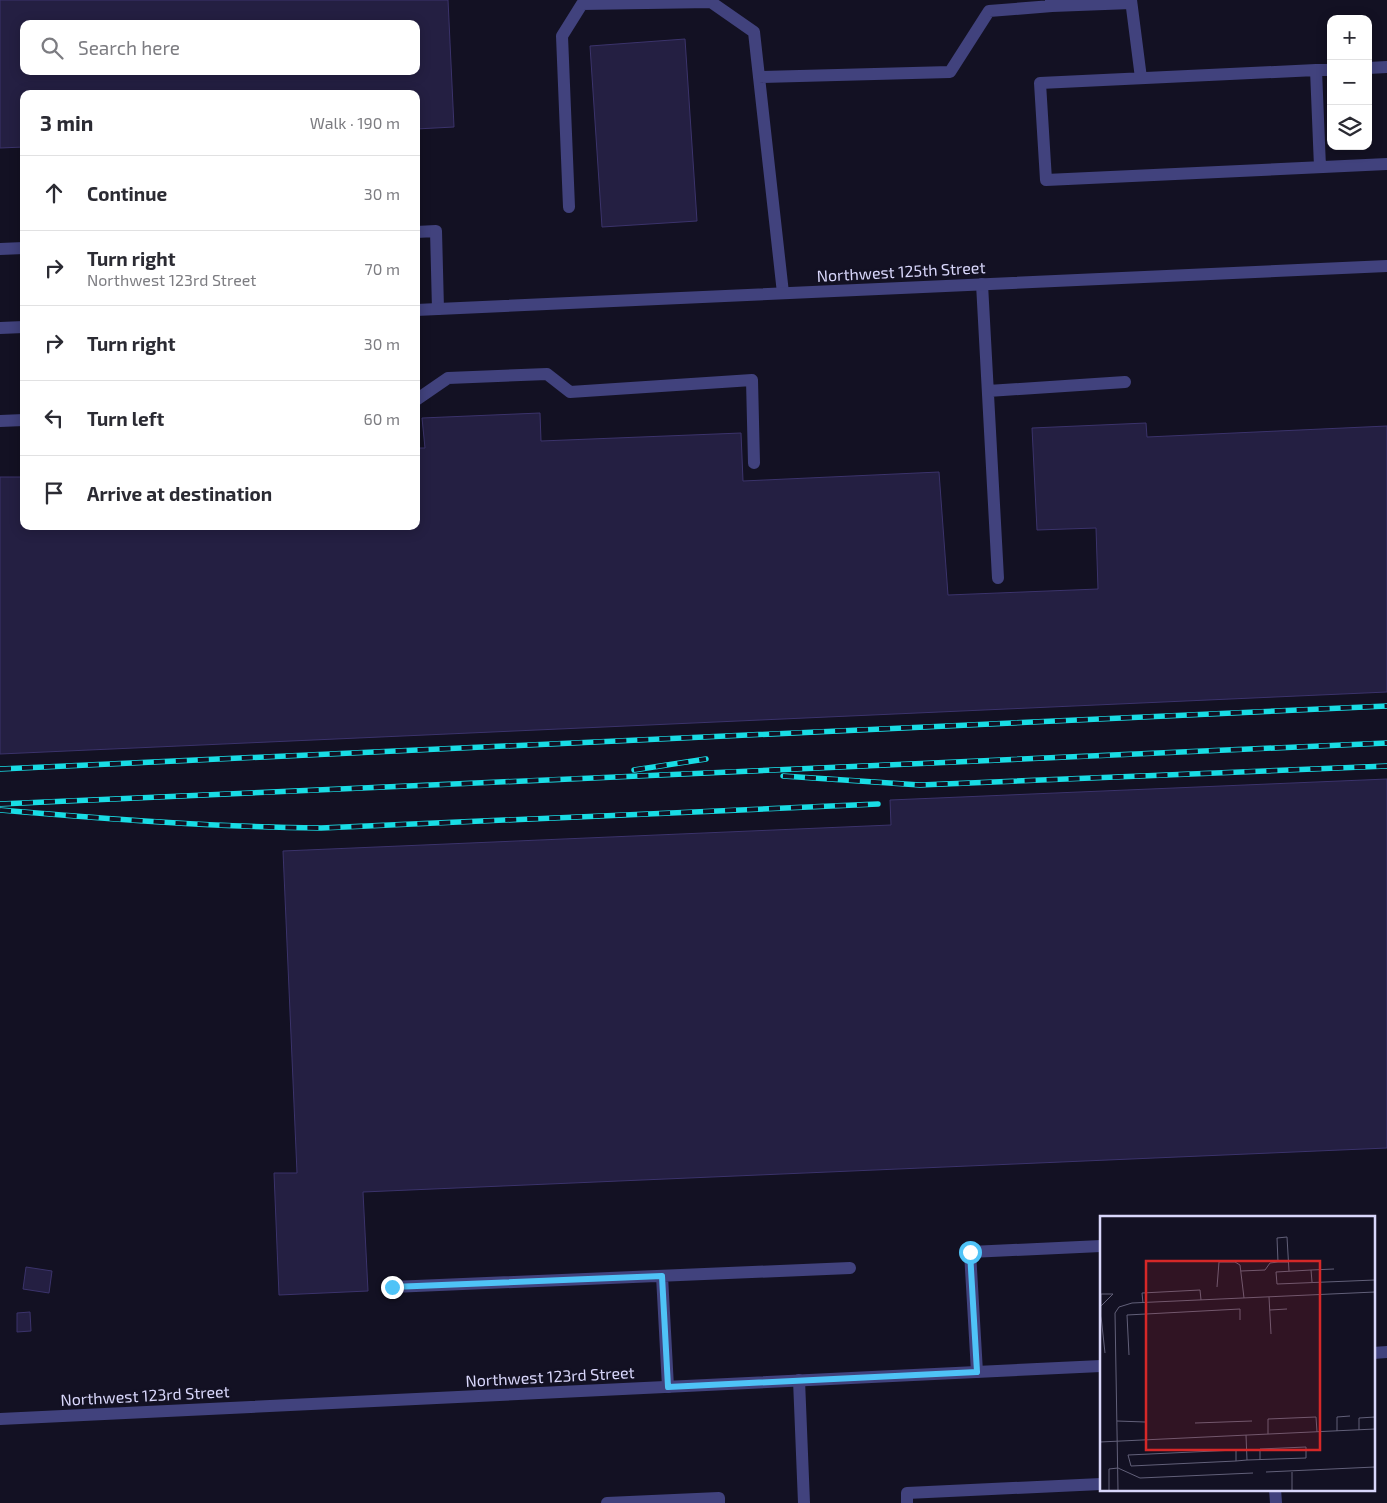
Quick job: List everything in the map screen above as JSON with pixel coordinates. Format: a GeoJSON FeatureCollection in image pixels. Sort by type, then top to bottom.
{"type":"FeatureCollection","features":[{"type":"Feature","properties":{"kind":"street"},"geometry":{"type":"LineString","coordinates":[[569,207],[562,36],[582,4],[711,2],[754,32],[783,293]]}},
{"type":"Feature","properties":{"kind":"street"},"geometry":{"type":"LineString","coordinates":[[759,77],[950,72],[989,11],[1052,3],[1131,2],[1141,78]]}},
{"type":"Feature","properties":{"kind":"street"},"geometry":{"type":"LineString","coordinates":[[1372,68],[1387,67]]}},
{"type":"Feature","properties":{"kind":"street"},"geometry":{"type":"LineString","coordinates":[[1316,70],[1320,167]]}},
{"type":"Feature","properties":{"kind":"street"},"geometry":{"type":"LineString","coordinates":[[1327,70],[1040,83],[1046,180],[1387,164]]}},
{"type":"Feature","properties":{"kind":"street"},"geometry":{"type":"LineString","coordinates":[[420,232],[436,231],[438,309]]}},
{"type":"Feature","properties":{"kind":"street"},"geometry":{"type":"LineString","coordinates":[[0,248],[20,248]]}},
{"type":"Feature","properties":{"kind":"street","name":"Northwest 125th Street"},"geometry":{"type":"LineString","coordinates":[[420,310],[1387,266]]}},
{"type":"Feature","properties":{"kind":"street"},"geometry":{"type":"LineString","coordinates":[[982,284],[998,578]]}},
{"type":"Feature","properties":{"kind":"street"},"geometry":{"type":"LineString","coordinates":[[0,328],[20,327]]}},
{"type":"Feature","properties":{"kind":"street"},"geometry":{"type":"LineString","coordinates":[[420,397],[448,378],[547,374],[570,392],[752,380],[754,463]]}},
{"type":"Feature","properties":{"kind":"street"},"geometry":{"type":"LineString","coordinates":[[988,390],[1125,382]]}},
{"type":"Feature","properties":{"kind":"street"},"geometry":{"type":"LineString","coordinates":[[0,421],[20,420]]}},
{"type":"Feature","properties":{"kind":"street"},"geometry":{"type":"LineString","coordinates":[[977,1372],[970,1252],[1100,1246]]}},
{"type":"Feature","properties":{"kind":"street"},"geometry":{"type":"LineString","coordinates":[[392,1287],[850,1268]]}},
{"type":"Feature","properties":{"kind":"street"},"geometry":{"type":"LineString","coordinates":[[662,1276],[668,1387]]}},
{"type":"Feature","properties":{"kind":"street"},"geometry":{"type":"LineString","coordinates":[[1374,1353],[1387,1352]]}},
{"type":"Feature","properties":{"kind":"street","name":"Northwest 123rd Street"},"geometry":{"type":"LineString","coordinates":[[0,1419],[1100,1366]]}},
{"type":"Feature","properties":{"kind":"street"},"geometry":{"type":"LineString","coordinates":[[799,1380],[804,1503]]}},
{"type":"Feature","properties":{"kind":"street"},"geometry":{"type":"LineString","coordinates":[[907,1503],[907,1493],[1100,1484]]}},
{"type":"Feature","properties":{"kind":"street"},"geometry":{"type":"LineString","coordinates":[[1275,1490],[1276,1503]]}},
{"type":"Feature","properties":{"kind":"street"},"geometry":{"type":"LineString","coordinates":[[607,1503],[719,1498],[719,1503]]}},
{"type":"Feature","properties":{"kind":"building"},"geometry":{"type":"Polygon","coordinates":[[[0,0],[448,0],[454,127],[420,129],[420,90],[20,90],[20,147],[0,148],[0,0]]]}},
{"type":"Feature","properties":{"kind":"building"},"geometry":{"type":"Polygon","coordinates":[[[685,39],[697,221],[602,227],[590,46],[685,39]]]}},
{"type":"Feature","properties":{"kind":"building"},"geometry":{"type":"Polygon","coordinates":[[[540,413],[541,441],[741,433],[743,481],[939,472],[948,595],[1098,589],[1096,528],[1037,530],[1032,428],[1146,423],[1147,437],[1387,426],[1387,692],[0,754],[0,477],[20,477],[20,530],[420,530],[420,448],[425,448],[422,418],[540,413]]]}},
{"type":"Feature","properties":{"kind":"building"},"geometry":{"type":"Polygon","coordinates":[[[1387,779],[1387,1148],[363,1192],[368,1291],[279,1295],[274,1173],[297,1173],[283,851],[891,825],[890,800],[1387,779]]]}},
{"type":"Feature","properties":{"kind":"building"},"geometry":{"type":"Polygon","coordinates":[[[26,1267],[52,1271],[49,1293],[23,1289],[26,1267]]]}},
{"type":"Feature","properties":{"kind":"building"},"geometry":{"type":"Polygon","coordinates":[[[30,1312],[31,1331],[17,1332],[17,1313],[30,1312]]]}},
{"type":"Feature","properties":{"kind":"railway"},"geometry":{"type":"LineString","coordinates":[[0,769],[1387,706]]}},
{"type":"Feature","properties":{"kind":"railway"},"geometry":{"type":"LineString","coordinates":[[0,804],[1387,743]]}},
{"type":"Feature","properties":{"kind":"railway"},"geometry":{"type":"LineString","coordinates":[[634,770],[706,759]]}},
{"type":"Feature","properties":{"kind":"railway"},"geometry":{"type":"LineString","coordinates":[[783,776],[920,785],[1387,766]]}},
{"type":"Feature","properties":{"kind":"railway"},"geometry":{"type":"LineString","coordinates":[[0,810],[160,822],[321,828],[878,804]]}},
{"type":"Feature","properties":{"kind":"route"},"geometry":{"type":"LineString","coordinates":[[392,1287],[662,1276],[668,1387],[977,1372],[970,1252]]}}]}
